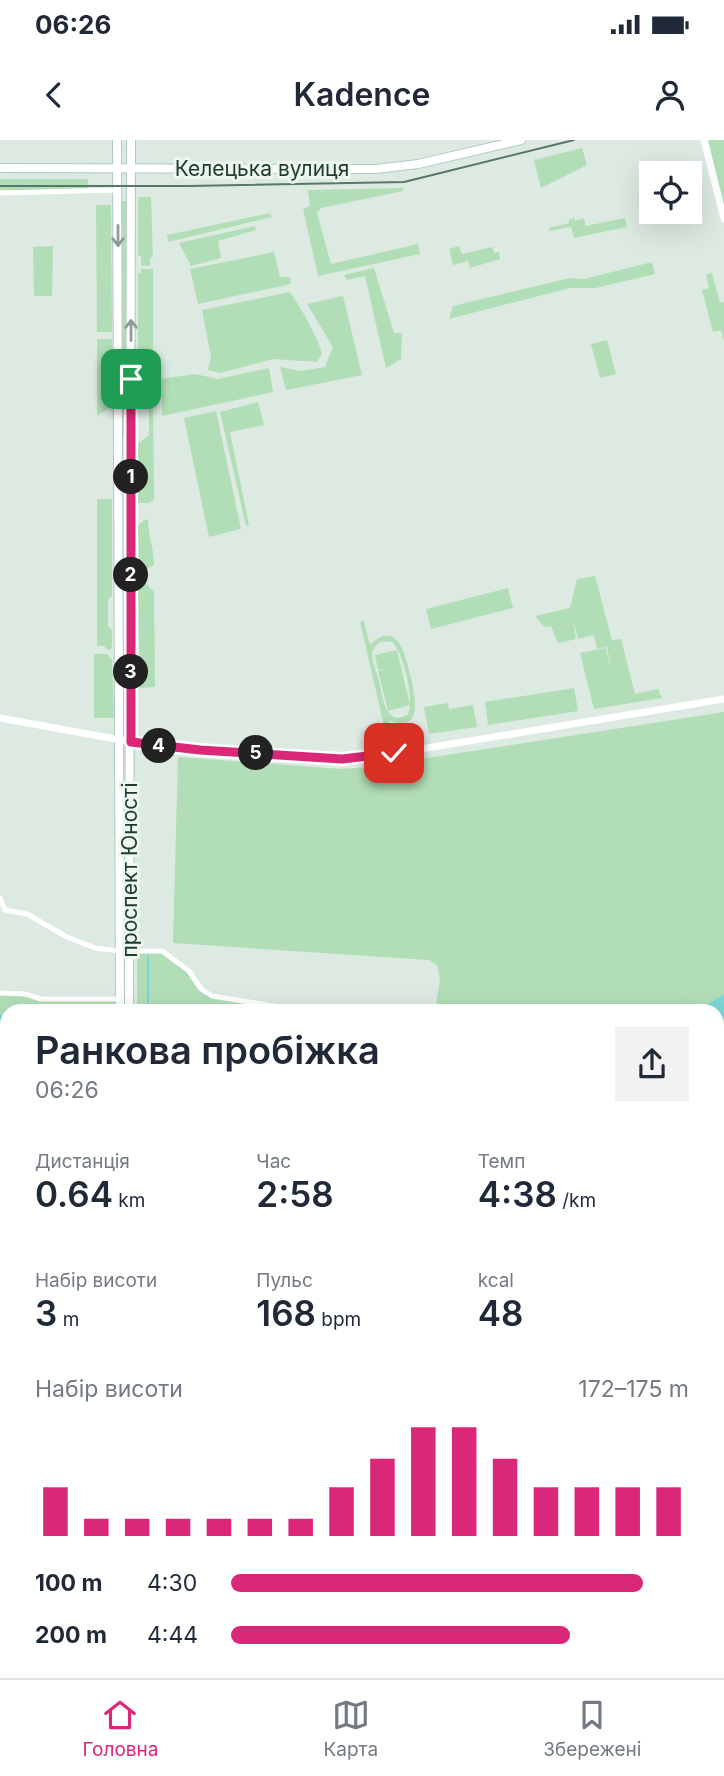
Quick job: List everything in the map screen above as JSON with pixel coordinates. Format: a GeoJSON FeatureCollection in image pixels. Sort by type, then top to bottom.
{"type":"FeatureCollection","features":[{"type":"Feature","properties":{"kind":"main road","name":"проспект Юності"},"geometry":{"type":"LineString","coordinates":[[117,140],[120,739],[128,1004]]}},
{"type":"Feature","properties":{"kind":"main road","name":"проспект Юності"},"geometry":{"type":"LineString","coordinates":[[120,1004],[125,951],[131,742],[131,140]]}},
{"type":"Feature","properties":{"kind":"main road","name":"Келецька вулиця"},"geometry":{"type":"LineString","coordinates":[[0,168],[376,169],[418,164],[521,140]]}},
{"type":"Feature","properties":{"kind":"main road"},"geometry":{"type":"LineString","coordinates":[[118,439],[131,439]]}},
{"type":"Feature","properties":{"kind":"main road"},"geometry":{"type":"LineString","coordinates":[[119,566],[131,566]]}},
{"type":"Feature","properties":{"kind":"street"},"geometry":{"type":"LineString","coordinates":[[704,140],[724,219]]}},
{"type":"Feature","properties":{"kind":"street"},"geometry":{"type":"LineString","coordinates":[[0,192],[117,190]]}},
{"type":"Feature","properties":{"kind":"street"},"geometry":{"type":"LineString","coordinates":[[0,718],[131,742],[200,750],[352,758],[724,699]]}},
{"type":"Feature","properties":{"kind":"street"},"geometry":{"type":"LineString","coordinates":[[0,898],[3,911],[27,915],[65,936],[95,948],[158,950],[165,953],[189,971],[204,992],[216,998],[267,1004]]}},
{"type":"Feature","properties":{"kind":"street"},"geometry":{"type":"LineString","coordinates":[[0,993],[23,993],[41,999],[120,999]]}},
{"type":"Feature","properties":{"kind":"green space"},"geometry":{"type":"Polygon","coordinates":[[[708,140],[724,140],[724,207],[708,140]]]}},
{"type":"Feature","properties":{"kind":"green space"},"geometry":{"type":"Polygon","coordinates":[[[582,148],[587,165],[541,188],[534,160],[582,148]]]}},
{"type":"Feature","properties":{"kind":"green space"},"geometry":{"type":"Polygon","coordinates":[[[0,179],[88,179],[88,190],[0,190],[0,179]]]}},
{"type":"Feature","properties":{"kind":"green space"},"geometry":{"type":"Polygon","coordinates":[[[403,188],[403,191],[321,208],[317,213],[331,264],[418,244],[420,254],[318,276],[303,209],[310,206],[308,190],[403,188]]]}},
{"type":"Feature","properties":{"kind":"green space"},"geometry":{"type":"Polygon","coordinates":[[[138,197],[151,197],[153,257],[150,257],[150,266],[141,266],[141,256],[138,255],[138,197]]]}},
{"type":"Feature","properties":{"kind":"green space"},"geometry":{"type":"Polygon","coordinates":[[[122,201],[126,201],[126,436],[123,436],[122,201]]]}},
{"type":"Feature","properties":{"kind":"green space"},"geometry":{"type":"Polygon","coordinates":[[[96,205],[111,205],[112,332],[97,332],[96,205]]]}},
{"type":"Feature","properties":{"kind":"green space"},"geometry":{"type":"Polygon","coordinates":[[[270,213],[272,217],[168,242],[167,235],[270,213]]]}},
{"type":"Feature","properties":{"kind":"green space"},"geometry":{"type":"Polygon","coordinates":[[[574,218],[575,221],[584,218],[586,226],[625,218],[627,227],[574,238],[571,227],[549,231],[549,228],[569,223],[569,220],[574,218]]]}},
{"type":"Feature","properties":{"kind":"green space"},"geometry":{"type":"Polygon","coordinates":[[[255,226],[256,230],[218,241],[221,258],[191,266],[179,243],[255,226]]]}},
{"type":"Feature","properties":{"kind":"green space"},"geometry":{"type":"Polygon","coordinates":[[[53,246],[52,296],[34,296],[33,247],[53,246]]]}},
{"type":"Feature","properties":{"kind":"green space"},"geometry":{"type":"Polygon","coordinates":[[[459,246],[462,254],[492,247],[494,253],[499,252],[500,259],[470,268],[468,261],[453,265],[449,249],[459,246]]]}},
{"type":"Feature","properties":{"kind":"green space"},"geometry":{"type":"Polygon","coordinates":[[[274,252],[280,277],[290,277],[291,284],[198,304],[190,269],[274,252]]]}},
{"type":"Feature","properties":{"kind":"green space"},"geometry":{"type":"Polygon","coordinates":[[[652,262],[655,274],[596,288],[570,288],[449,319],[453,306],[652,262]]]}},
{"type":"Feature","properties":{"kind":"green space"},"geometry":{"type":"Polygon","coordinates":[[[374,268],[394,333],[402,333],[401,359],[386,368],[365,276],[347,280],[344,275],[374,268]]]}},
{"type":"Feature","properties":{"kind":"green space"},"geometry":{"type":"Polygon","coordinates":[[[141,269],[153,269],[153,361],[138,361],[138,273],[141,273],[141,269]]]}},
{"type":"Feature","properties":{"kind":"green space"},"geometry":{"type":"Polygon","coordinates":[[[712,273],[720,303],[724,302],[724,341],[721,330],[713,332],[702,290],[709,288],[706,274],[712,273]]]}},
{"type":"Feature","properties":{"kind":"green space"},"geometry":{"type":"Polygon","coordinates":[[[290,292],[319,345],[322,353],[317,362],[273,359],[220,373],[208,370],[211,357],[202,310],[290,292]]]}},
{"type":"Feature","properties":{"kind":"green space"},"geometry":{"type":"Polygon","coordinates":[[[343,296],[362,375],[286,390],[280,367],[301,371],[325,367],[333,347],[307,304],[343,296]]]}},
{"type":"Feature","properties":{"kind":"green space"},"geometry":{"type":"Polygon","coordinates":[[[97,339],[112,339],[114,405],[97,416],[97,339]]]}},
{"type":"Feature","properties":{"kind":"green space"},"geometry":{"type":"Polygon","coordinates":[[[607,340],[616,374],[600,378],[591,344],[607,340]]]}},
{"type":"Feature","properties":{"kind":"green space"},"geometry":{"type":"Polygon","coordinates":[[[269,368],[273,392],[162,416],[161,379],[195,374],[218,379],[269,368]]]}},
{"type":"Feature","properties":{"kind":"green space"},"geometry":{"type":"Polygon","coordinates":[[[153,394],[154,500],[138,503],[138,444],[149,435],[149,395],[153,394]]]}},
{"type":"Feature","properties":{"kind":"green space"},"geometry":{"type":"Polygon","coordinates":[[[258,402],[264,425],[230,432],[249,525],[246,526],[220,412],[258,402]]]}},
{"type":"Feature","properties":{"kind":"green space"},"geometry":{"type":"Polygon","coordinates":[[[216,411],[241,529],[209,537],[184,418],[216,411]]]}},
{"type":"Feature","properties":{"kind":"green space"},"geometry":{"type":"Polygon","coordinates":[[[97,499],[112,499],[112,596],[108,599],[108,626],[112,630],[112,648],[108,650],[104,646],[97,646],[97,499]]]}},
{"type":"Feature","properties":{"kind":"green space"},"geometry":{"type":"Polygon","coordinates":[[[148,519],[154,565],[146,569],[139,563],[138,526],[148,519]]]}},
{"type":"Feature","properties":{"kind":"green space"},"geometry":{"type":"Polygon","coordinates":[[[595,576],[612,640],[621,639],[635,694],[658,689],[662,698],[594,709],[580,653],[606,648],[612,673],[607,647],[597,649],[594,635],[578,639],[573,619],[576,639],[558,643],[551,626],[544,627],[535,616],[570,608],[577,579],[595,576]]]}},
{"type":"Feature","properties":{"kind":"green space"},"geometry":{"type":"Polygon","coordinates":[[[143,580],[154,592],[155,687],[140,688],[138,583],[143,580]]]}},
{"type":"Feature","properties":{"kind":"green space"},"geometry":{"type":"Polygon","coordinates":[[[508,588],[513,608],[431,629],[426,609],[508,588]]]}},
{"type":"Feature","properties":{"kind":"green space"},"geometry":{"type":"Polygon","coordinates":[[[364,621],[370,645],[388,635],[399,643],[403,651],[415,703],[415,711],[408,722],[389,720],[389,725],[384,726],[360,622],[364,621]],[[392,642],[378,643],[373,649],[372,657],[386,709],[395,717],[401,718],[408,714],[410,708],[409,688],[404,665],[392,642]]]}},
{"type":"Feature","properties":{"kind":"green space"},"geometry":{"type":"Polygon","coordinates":[[[397,650],[410,705],[388,711],[378,671],[387,668],[378,670],[375,655],[397,650]]]}},
{"type":"Feature","properties":{"kind":"green space"},"geometry":{"type":"Polygon","coordinates":[[[94,654],[107,654],[112,660],[114,718],[94,718],[94,654]]]}},
{"type":"Feature","properties":{"kind":"green space"},"geometry":{"type":"Polygon","coordinates":[[[574,688],[578,711],[488,725],[485,702],[574,688]]]}},
{"type":"Feature","properties":{"kind":"green space"},"geometry":{"type":"Polygon","coordinates":[[[448,703],[449,709],[473,705],[477,727],[429,734],[424,707],[448,703]]]}},
{"type":"Feature","properties":{"kind":"green space"},"geometry":{"type":"Polygon","coordinates":[[[724,712],[724,994],[708,1004],[436,1004],[440,980],[437,965],[429,960],[173,943],[178,757],[342,769],[724,712]]]}},
{"type":"Feature","properties":{"kind":"green space"},"geometry":{"type":"Polygon","coordinates":[[[158,950],[189,971],[204,992],[267,1004],[137,1004],[137,951],[158,950]]]}},
{"type":"Feature","properties":{"kind":"green space"},"geometry":{"type":"Polygon","coordinates":[[[0,993],[35,998],[115,998],[115,1004],[0,1004],[0,993]]]}},
{"type":"Feature","properties":{"kind":"water"},"geometry":{"type":"Polygon","coordinates":[[[724,994],[724,1004],[708,1004],[724,994]]]}},
{"type":"Feature","properties":{"kind":"waterway"},"geometry":{"type":"LineString","coordinates":[[148,956],[148,1004]]}},
{"type":"Feature","properties":{"kind":"tram line"},"geometry":{"type":"LineString","coordinates":[[0,186],[404,182],[574,140]]}},
{"type":"Feature","properties":{"kind":"route"},"geometry":{"type":"LineString","coordinates":[[131,379],[131,742],[200,750],[342,759],[394,753]]}}]}
